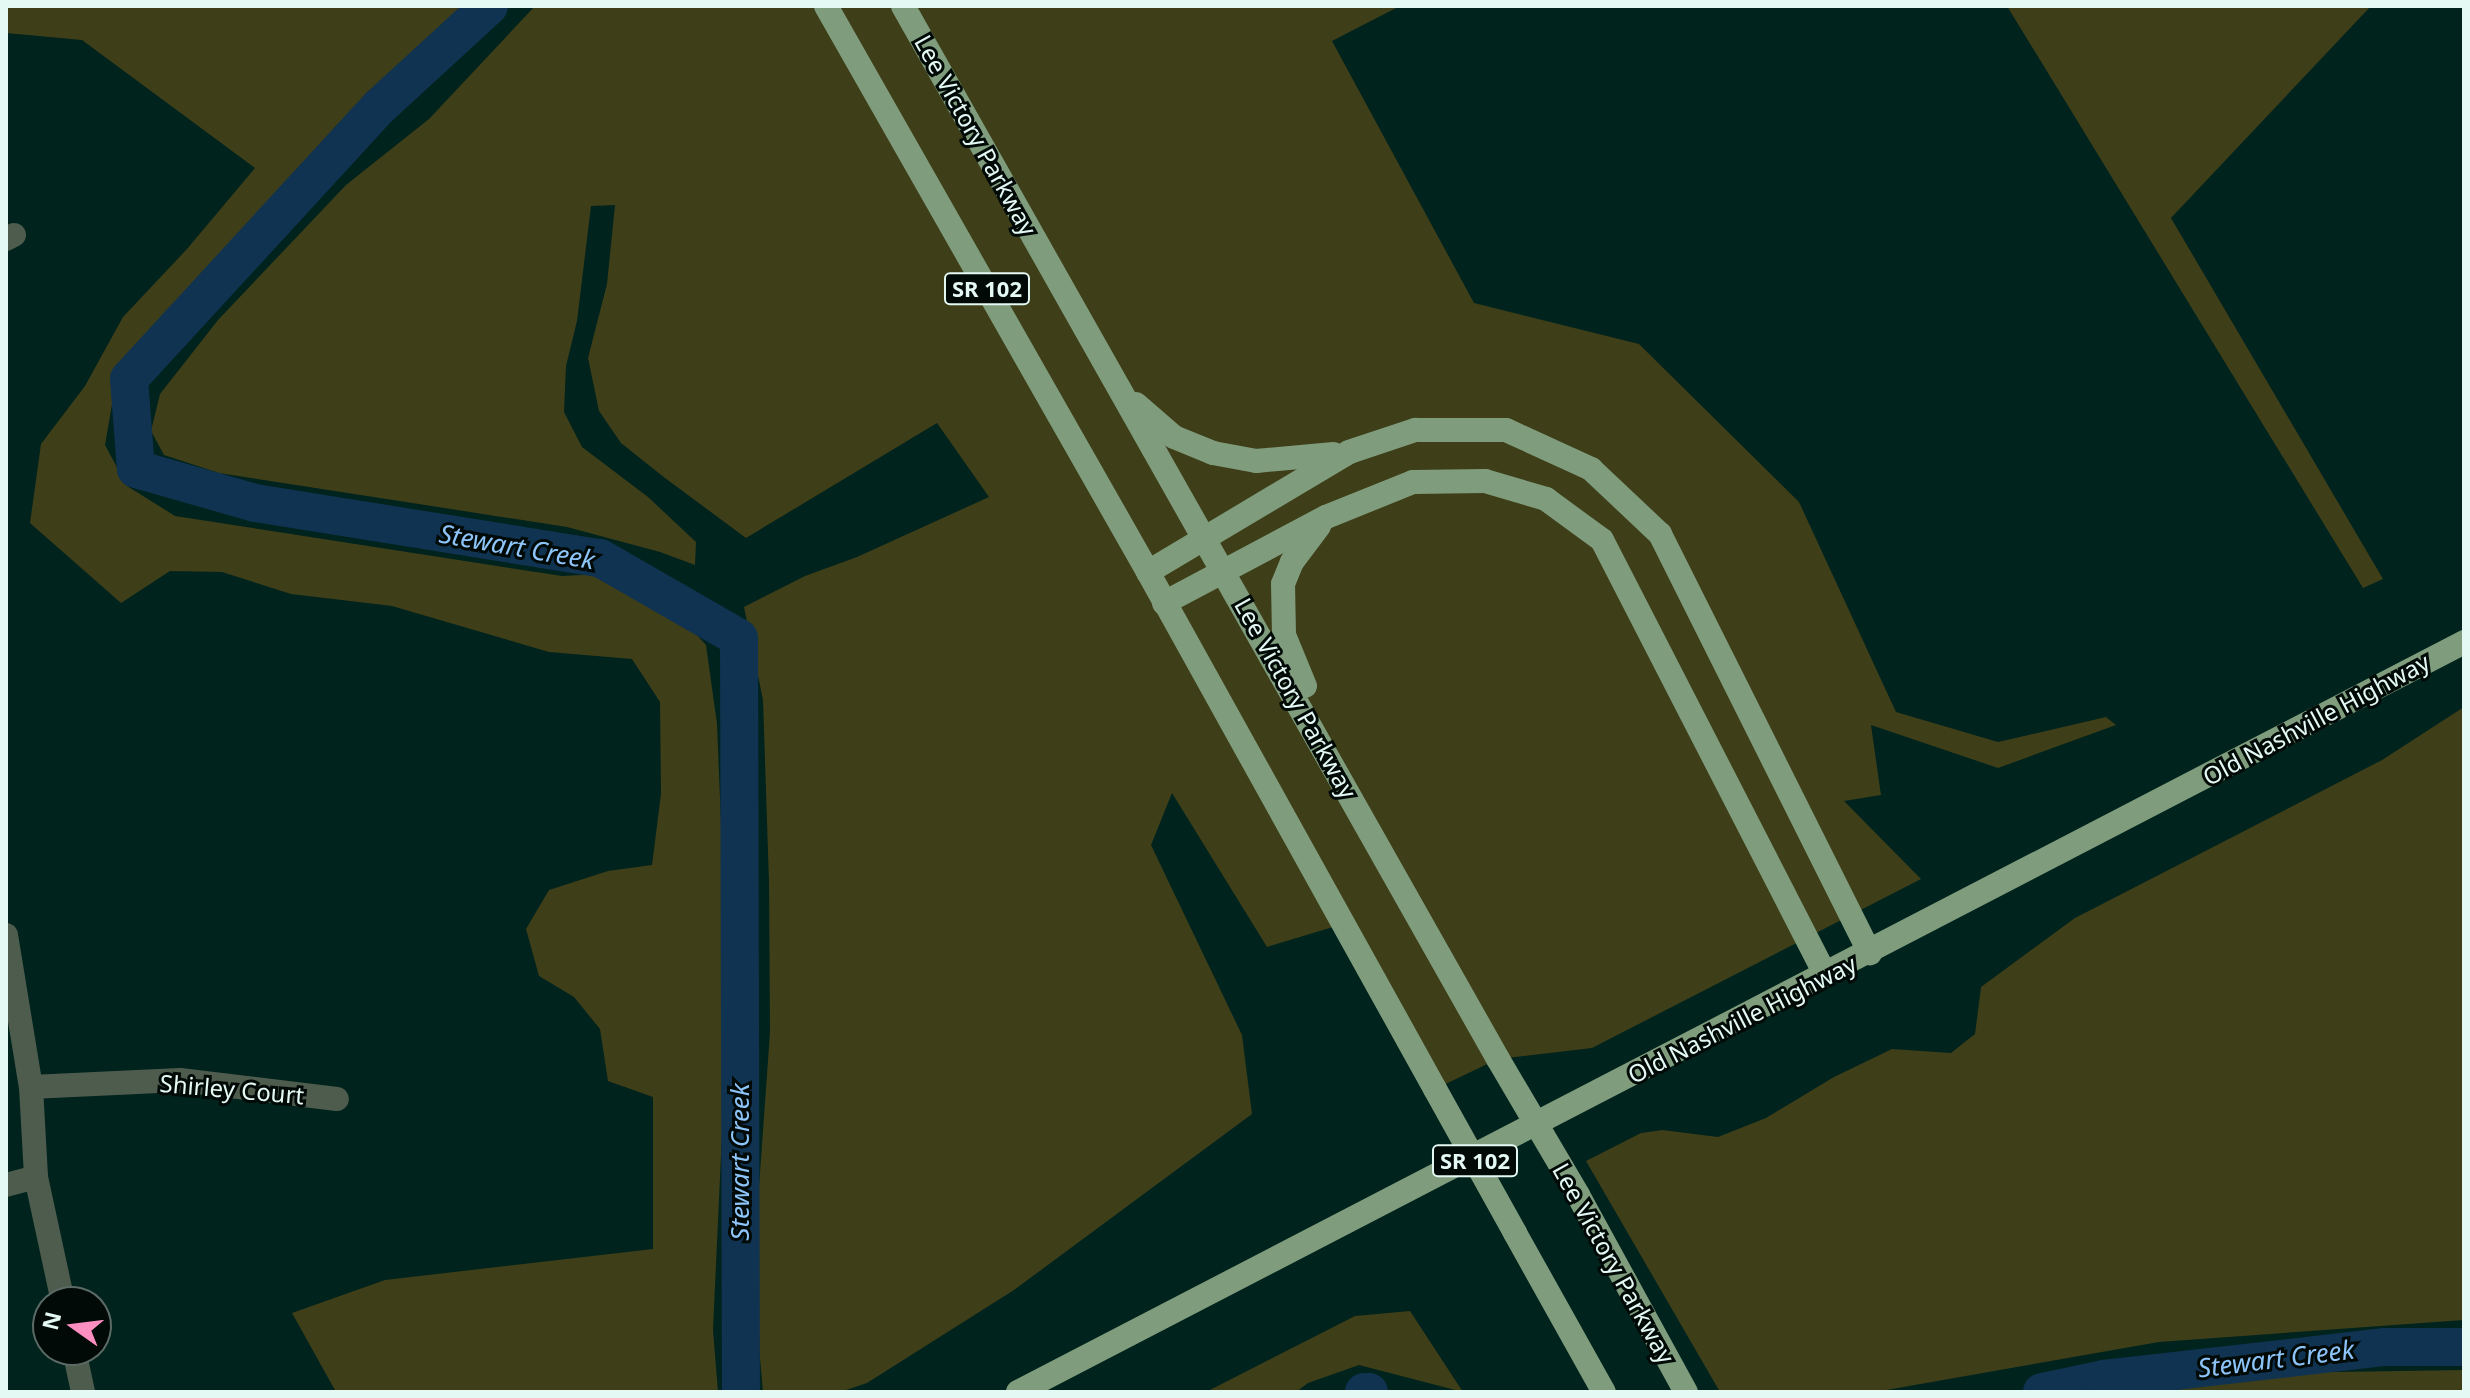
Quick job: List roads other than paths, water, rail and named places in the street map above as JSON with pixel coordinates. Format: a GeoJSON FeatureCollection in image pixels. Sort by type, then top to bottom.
{"type":"FeatureCollection","features":[{"type":"Feature","properties":{"kind":"main road","name":"SR 102"},"geometry":{"type":"LineString","coordinates":[[826,6],[1148,572],[1604,1392]]}},
{"type":"Feature","properties":{"kind":"main road","name":"Lee Victory Parkway"},"geometry":{"type":"LineString","coordinates":[[903,6],[1498,1059],[1578,1195],[1686,1392]]}},
{"type":"Feature","properties":{"kind":"main road"},"geometry":{"type":"LineString","coordinates":[[1122,393],[1174,437],[1213,453],[1256,461],[1349,452],[1415,430],[1506,430],[1591,469],[1660,534],[1870,953]]}},
{"type":"Feature","properties":{"kind":"main road"},"geometry":{"type":"LineString","coordinates":[[1148,572],[1349,452]]}},
{"type":"Feature","properties":{"kind":"main road"},"geometry":{"type":"LineString","coordinates":[[1164,603],[1326,517],[1413,482],[1485,481],[1546,499],[1602,540],[1826,975]]}},
{"type":"Feature","properties":{"kind":"main road"},"geometry":{"type":"LineString","coordinates":[[1326,517],[1292,562],[1283,584],[1284,635],[1298,672],[1389,835],[1404,893]]}},
{"type":"Feature","properties":{"kind":"main road","name":"Old Nashville Highway"},"geometry":{"type":"LineString","coordinates":[[1018,1392],[1870,953],[2464,642]]}},
{"type":"Feature","properties":{"kind":"street"},"geometry":{"type":"LineString","coordinates":[[6,935],[31,1087],[36,1177],[60,1286]]}},
{"type":"Feature","properties":{"kind":"street","name":"Shirley Court"},"geometry":{"type":"LineString","coordinates":[[31,1087],[180,1080],[337,1099]]}},
{"type":"Feature","properties":{"kind":"street"},"geometry":{"type":"LineString","coordinates":[[6,1185],[36,1177]]}},
{"type":"Feature","properties":{"kind":"street"},"geometry":{"type":"LineString","coordinates":[[77,1366],[83,1392]]}},
{"type":"Feature","properties":{"kind":"waterway","name":"Stewart Creek"},"geometry":{"type":"LineString","coordinates":[[489,6],[379,107],[129,379],[136,469],[255,503],[600,558],[739,638],[741,1392]]}},
{"type":"Feature","properties":{"kind":"waterway","name":"Stewart Creek"},"geometry":{"type":"LineString","coordinates":[[2042,1392],[2104,1379],[2385,1347],[2464,1347]]}},
{"type":"Feature","properties":{"kind":"waterway","name":"Stewart Creek"},"geometry":{"type":"LineString","coordinates":[[1364,1392],[1369,1392]]}}]}
